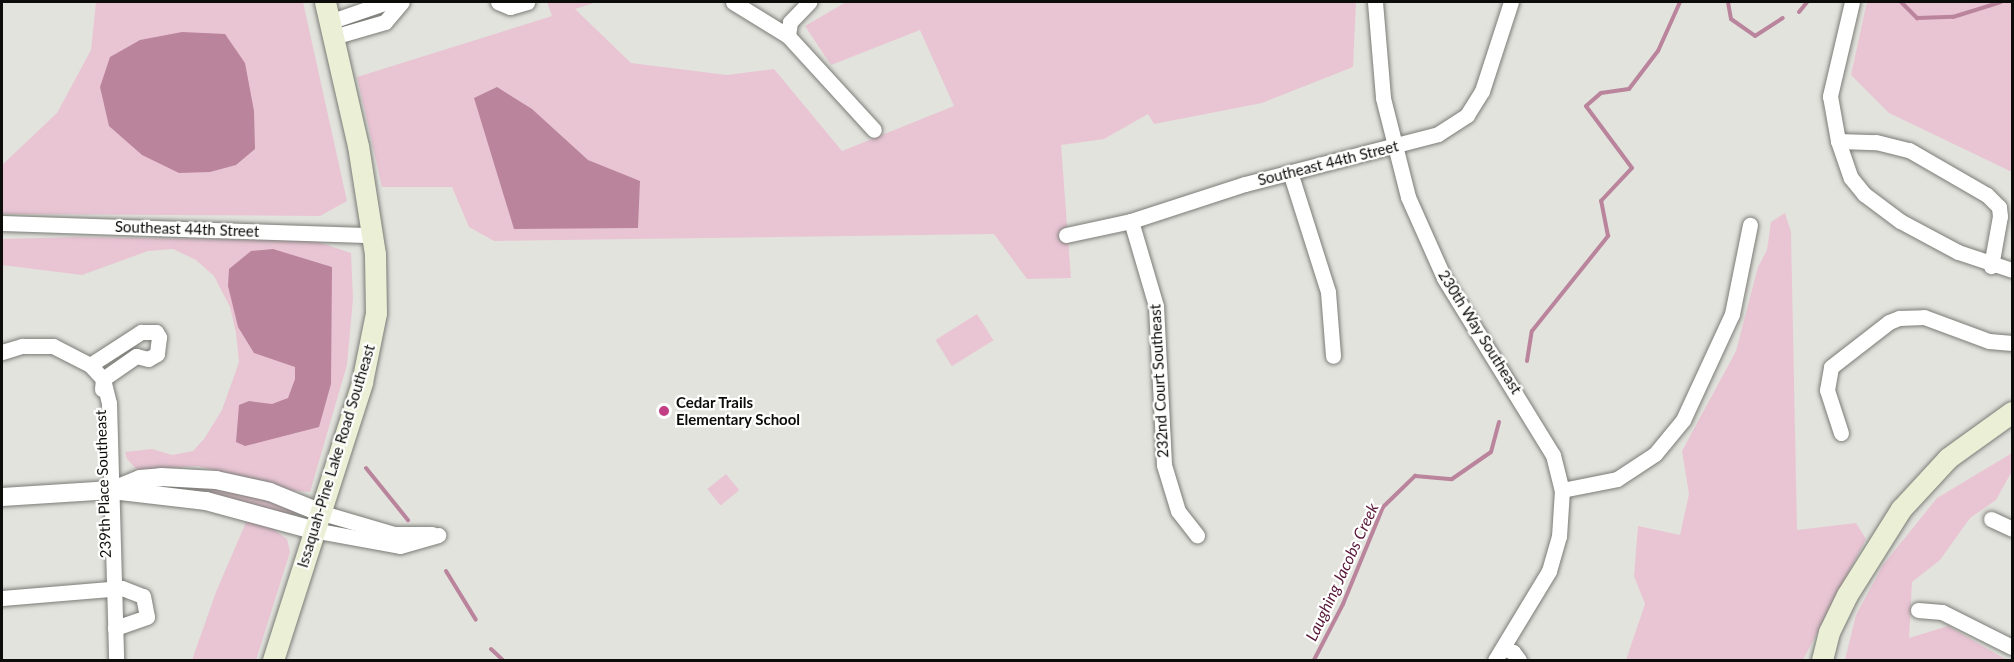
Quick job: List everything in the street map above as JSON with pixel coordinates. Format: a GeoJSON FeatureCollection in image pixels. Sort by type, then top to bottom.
{"type":"FeatureCollection","features":[{"type":"Feature","properties":{"kind":"main road","name":"Issaquah-Pine Lake Road Southeast"},"geometry":{"type":"LineString","coordinates":[[273,660],[373,335],[377,291],[373,235],[358,146],[325,2]]}},
{"type":"Feature","properties":{"kind":"main road"},"geometry":{"type":"LineString","coordinates":[[1822,660],[1829,632],[1847,595],[1901,509],[1948,458],[2013,412]]}},
{"type":"Feature","properties":{"kind":"street"},"geometry":{"type":"LineString","coordinates":[[331,30],[387,2]]}},
{"type":"Feature","properties":{"kind":"street"},"geometry":{"type":"LineString","coordinates":[[331,30],[385,22],[402,2]]}},
{"type":"Feature","properties":{"kind":"street"},"geometry":{"type":"LineString","coordinates":[[498,2],[510,8],[527,2]]}},
{"type":"Feature","properties":{"kind":"street"},"geometry":{"type":"LineString","coordinates":[[733,2],[788,36],[874,130]]}},
{"type":"Feature","properties":{"kind":"street"},"geometry":{"type":"LineString","coordinates":[[788,36],[790,22],[809,2]]}},
{"type":"Feature","properties":{"kind":"street","name":"230th Way Southeast"},"geometry":{"type":"LineString","coordinates":[[1375,2],[1383,98],[1393,147],[1424,237],[1444,278],[1553,455],[1562,490],[1558,536],[1549,571],[1499,654]]}},
{"type":"Feature","properties":{"kind":"street","name":"Southeast 44th Street"},"geometry":{"type":"LineString","coordinates":[[1066,235],[1131,221],[1290,172],[1438,134],[1455,125],[1474,105],[1488,76],[1502,20],[1511,2]]}},
{"type":"Feature","properties":{"kind":"street"},"geometry":{"type":"LineString","coordinates":[[1852,2],[1834,71],[1830,96],[1838,141],[1851,178],[1879,206],[1929,237],[1991,266],[2013,270]]}},
{"type":"Feature","properties":{"kind":"street"},"geometry":{"type":"LineString","coordinates":[[1838,141],[1876,142],[1909,150],[1988,195],[1999,207],[2000,216],[1991,266]]}},
{"type":"Feature","properties":{"kind":"street"},"geometry":{"type":"LineString","coordinates":[[1290,172],[1328,291],[1333,356]]}},
{"type":"Feature","properties":{"kind":"street","name":"232nd Court Southeast"},"geometry":{"type":"LineString","coordinates":[[1131,221],[1156,306],[1164,465],[1178,511],[1197,535]]}},
{"type":"Feature","properties":{"kind":"street","name":"Southeast 44th Street"},"geometry":{"type":"LineString","coordinates":[[2,223],[373,235]]}},
{"type":"Feature","properties":{"kind":"street"},"geometry":{"type":"LineString","coordinates":[[1562,490],[1617,479],[1655,454],[1683,420],[1732,314],[1750,225]]}},
{"type":"Feature","properties":{"kind":"street"},"geometry":{"type":"LineString","coordinates":[[1841,433],[1829,398],[1828,373],[1836,360],[1889,322],[1899,318],[1924,317],[1989,341],[2013,343]]}},
{"type":"Feature","properties":{"kind":"street"},"geometry":{"type":"LineString","coordinates":[[90,365],[141,332],[156,332],[159,337],[157,354],[148,359],[136,356],[127,342]]}},
{"type":"Feature","properties":{"kind":"street"},"geometry":{"type":"LineString","coordinates":[[2,352],[22,346],[53,346],[90,365],[103,379],[136,356]]}},
{"type":"Feature","properties":{"kind":"street","name":"239th Place Southeast"},"geometry":{"type":"LineString","coordinates":[[103,379],[109,403],[107,490],[116,660]]}},
{"type":"Feature","properties":{"kind":"street"},"geometry":{"type":"LineString","coordinates":[[2,497],[107,490],[206,501],[316,521],[346,519],[394,534],[438,535],[400,546],[341,536],[316,521],[270,492],[207,479],[141,479],[107,490]]}},
{"type":"Feature","properties":{"kind":"street"},"geometry":{"type":"LineString","coordinates":[[1991,519],[2013,529]]}},
{"type":"Feature","properties":{"kind":"street"},"geometry":{"type":"LineString","coordinates":[[2,598],[112,588],[122,588],[143,596],[148,612],[142,620],[115,628]]}},
{"type":"Feature","properties":{"kind":"street"},"geometry":{"type":"LineString","coordinates":[[1918,610],[1942,612],[2013,647]]}},
{"type":"Feature","properties":{"kind":"street","name":"230th Way Southeast"},"geometry":{"type":"LineString","coordinates":[[1499,654],[1513,652],[1520,660]]}},
{"type":"Feature","properties":{"kind":"shaded area"},"geometry":{"type":"Polygon","coordinates":[[[96,2],[303,2],[347,201],[320,216],[2,214],[2,165],[57,113],[91,50],[96,2]]]}},
{"type":"Feature","properties":{"kind":"shaded area"},"geometry":{"type":"Polygon","coordinates":[[[547,2],[597,2],[575,9],[631,63],[727,75],[774,69],[842,151],[954,106],[920,30],[831,65],[805,26],[846,2],[1356,2],[1353,67],[1262,103],[1154,124],[1148,114],[1104,139],[1061,145],[1071,278],[1027,279],[994,234],[494,241],[469,227],[452,187],[382,187],[357,77],[552,16],[547,2]]]}},
{"type":"Feature","properties":{"kind":"shaded area"},"geometry":{"type":"Polygon","coordinates":[[[1867,2],[2012,2],[2012,172],[1889,113],[1851,75],[1867,2]]]}},
{"type":"Feature","properties":{"kind":"shaded area"},"geometry":{"type":"Polygon","coordinates":[[[182,32],[225,34],[245,63],[254,111],[255,149],[236,165],[210,172],[179,173],[142,155],[109,126],[100,87],[110,57],[140,40],[182,32]]]}},
{"type":"Feature","properties":{"kind":"shaded area"},"geometry":{"type":"Polygon","coordinates":[[[497,87],[532,109],[588,160],[640,181],[638,228],[514,229],[474,98],[497,87]]]}},
{"type":"Feature","properties":{"kind":"shaded area"},"geometry":{"type":"Polygon","coordinates":[[[1785,213],[1791,232],[1797,530],[1856,523],[1866,539],[1803,660],[1626,660],[1645,604],[1634,576],[1638,526],[1680,535],[1689,494],[1682,451],[1736,351],[1758,267],[1767,250],[1771,222],[1785,213]]]}},
{"type":"Feature","properties":{"kind":"shaded area"},"geometry":{"type":"Polygon","coordinates":[[[77,237],[315,241],[351,253],[353,299],[347,365],[310,492],[285,490],[198,466],[137,470],[127,459],[125,452],[152,449],[172,455],[193,451],[204,439],[222,410],[239,362],[230,307],[214,276],[196,260],[173,249],[148,251],[82,275],[2,265],[2,239],[77,237]]]}},
{"type":"Feature","properties":{"kind":"shaded area"},"geometry":{"type":"Polygon","coordinates":[[[273,249],[332,267],[331,384],[319,427],[245,446],[236,442],[239,405],[249,401],[272,404],[288,398],[295,379],[295,367],[254,353],[238,327],[228,286],[229,269],[251,251],[273,249]]]}},
{"type":"Feature","properties":{"kind":"shaded area"},"geometry":{"type":"Polygon","coordinates":[[[977,314],[993,340],[952,366],[935,340],[977,314]]]}},
{"type":"Feature","properties":{"kind":"shaded area"},"geometry":{"type":"Polygon","coordinates":[[[2012,453],[2012,471],[1996,500],[1970,518],[1940,560],[1912,582],[1909,638],[1948,626],[2007,660],[1845,660],[1856,615],[1883,565],[1937,498],[2012,453]]]}},
{"type":"Feature","properties":{"kind":"shaded area"},"geometry":{"type":"Polygon","coordinates":[[[726,474],[739,490],[721,505],[707,489],[726,474]]]}},
{"type":"Feature","properties":{"kind":"shaded area"},"geometry":{"type":"Polygon","coordinates":[[[151,483],[214,484],[299,507],[291,519],[151,483]]]}},
{"type":"Feature","properties":{"kind":"shaded area"},"geometry":{"type":"Polygon","coordinates":[[[250,513],[287,539],[290,552],[256,660],[192,660],[216,592],[250,513]]]}},
{"type":"Feature","properties":{"kind":"waterway","name":"Laughing Jacobs Creek"},"geometry":{"type":"LineString","coordinates":[[1527,361],[1532,331],[1608,236],[1601,201],[1632,168],[1586,106],[1601,93],[1629,89],[1658,51],[1680,2]]}},
{"type":"Feature","properties":{"kind":"waterway","name":"Laughing Jacobs Creek"},"geometry":{"type":"LineString","coordinates":[[1728,2],[1731,19],[1755,36],[1783,18]]}},
{"type":"Feature","properties":{"kind":"waterway","name":"Laughing Jacobs Creek"},"geometry":{"type":"LineString","coordinates":[[1799,12],[1807,2]]}},
{"type":"Feature","properties":{"kind":"waterway","name":"Laughing Jacobs Creek"},"geometry":{"type":"LineString","coordinates":[[1901,2],[1917,18],[1953,17],[2001,2]]}},
{"type":"Feature","properties":{"kind":"waterway","name":"Laughing Jacobs Creek"},"geometry":{"type":"LineString","coordinates":[[1314,660],[1343,604],[1383,507],[1415,476],[1452,479],[1491,452],[1499,422]]}},
{"type":"Feature","properties":{"kind":"waterway"},"geometry":{"type":"LineString","coordinates":[[366,468],[408,520]]}},
{"type":"Feature","properties":{"kind":"waterway"},"geometry":{"type":"LineString","coordinates":[[446,571],[476,620]]}},
{"type":"Feature","properties":{"kind":"waterway"},"geometry":{"type":"LineString","coordinates":[[491,649],[503,660]]}},
{"type":"Feature","properties":{"kind":"place","name":"Cedar Trails Elementary School"},"geometry":{"type":"Point","coordinates":[664,411]}}]}
